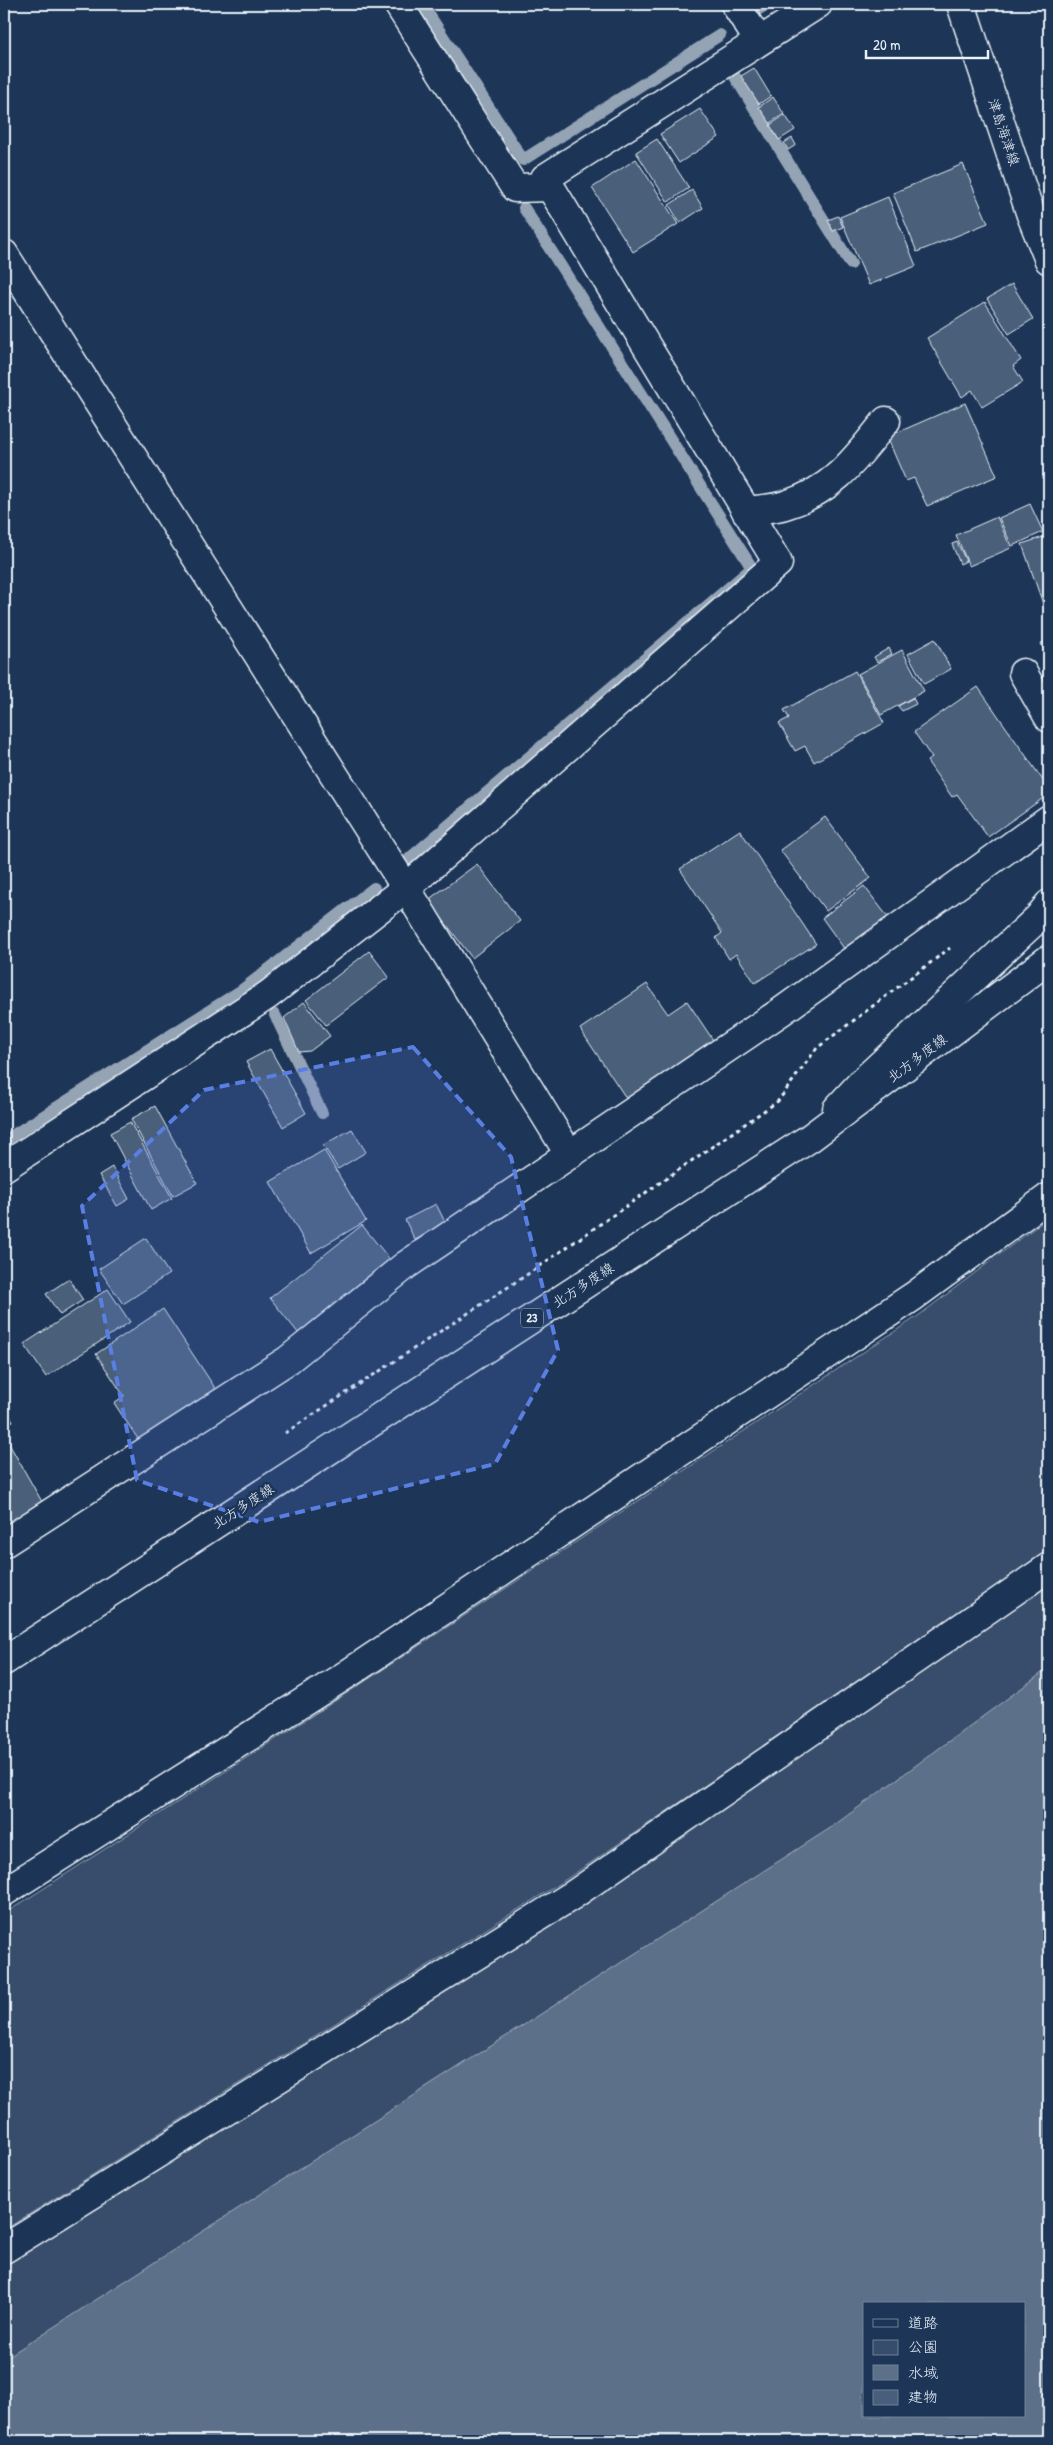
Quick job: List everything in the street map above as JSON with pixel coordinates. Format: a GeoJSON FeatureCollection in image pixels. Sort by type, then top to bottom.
{"type":"FeatureCollection","features":[{"type":"Feature","properties":{"kind":"street"},"geometry":{"type":"LineString","coordinates":[[398,4],[515,188],[550,187]]}},
{"type":"Feature","properties":{"kind":"street"},"geometry":{"type":"LineString","coordinates":[[735,4],[759,41]]}},
{"type":"Feature","properties":{"kind":"street"},"geometry":{"type":"LineString","coordinates":[[4,1167],[268,995],[406,888],[778,564],[545,178],[818,4]]}},
{"type":"Feature","properties":{"kind":"street","name":"津島海津線"},"geometry":{"type":"LineString","coordinates":[[961,4],[1031,215],[1049,260]]}},
{"type":"Feature","properties":{"kind":"street"},"geometry":{"type":"LineString","coordinates":[[4,254],[406,888],[569,1154]]}},
{"type":"Feature","properties":{"kind":"street"},"geometry":{"type":"LineString","coordinates":[[746,511],[786,505],[815,494],[844,473],[886,421]]}},
{"type":"Feature","properties":{"kind":"street"},"geometry":{"type":"LineString","coordinates":[[1022,674],[1049,718]]}},
{"type":"Feature","properties":{"kind":"street"},"geometry":{"type":"LineString","coordinates":[[4,1543],[288,1360],[406,1265],[782,1011],[1049,819]]}},
{"type":"Feature","properties":{"kind":"street"},"geometry":{"type":"LineString","coordinates":[[810,1138],[862,1082],[1039,917],[1049,904]]}},
{"type":"Feature","properties":{"kind":"street","name":"北方多度線"},"geometry":{"type":"LineString","coordinates":[[4,1660],[810,1138],[1049,959]]}},
{"type":"Feature","properties":{"kind":"street"},"geometry":{"type":"LineString","coordinates":[[4,1892],[349,1673],[914,1296],[1049,1197]]}},
{"type":"Feature","properties":{"kind":"street"},"geometry":{"type":"LineString","coordinates":[[4,2249],[573,1895],[1049,1567]]}},
{"type":"Feature","properties":{"kind":"path"},"geometry":{"type":"LineString","coordinates":[[284,1434],[531,1272],[778,1101],[817,1048],[958,942]]}},
{"type":"Feature","properties":{"kind":"highlighted area"},"geometry":{"type":"Polygon","coordinates":[[[413,1047],[511,1157],[558,1350],[495,1464],[259,1522],[137,1480],[82,1206],[204,1090],[413,1047]]]}},
{"type":"Feature","properties":{"kind":"green space"},"geometry":{"type":"Polygon","coordinates":[[[1049,1217],[1049,1553],[565,1880],[4,2230],[4,1914],[358,1686],[918,1316],[1049,1217]]]}},
{"type":"Feature","properties":{"kind":"green space"},"geometry":{"type":"Polygon","coordinates":[[[1049,1582],[1049,1668],[829,1829],[4,2359],[4,2264],[583,1905],[1049,1582]]]}},
{"type":"Feature","properties":{"kind":"water"},"geometry":{"type":"Polygon","coordinates":[[[1049,1668],[1049,2441],[4,2441],[4,2359],[829,1829],[1049,1668]]]}},
{"type":"Feature","properties":{"kind":"building"},"geometry":{"type":"Polygon","coordinates":[[[754,68],[771,96],[759,104],[741,76],[754,68]]]}},
{"type":"Feature","properties":{"kind":"building"},"geometry":{"type":"Polygon","coordinates":[[[773,97],[784,114],[770,123],[759,107],[773,97]]]}},
{"type":"Feature","properties":{"kind":"building"},"geometry":{"type":"Polygon","coordinates":[[[700,109],[719,137],[679,163],[660,134],[700,109]]]}},
{"type":"Feature","properties":{"kind":"building"},"geometry":{"type":"Polygon","coordinates":[[[785,115],[795,130],[779,140],[770,125],[785,115]]]}},
{"type":"Feature","properties":{"kind":"building"},"geometry":{"type":"Polygon","coordinates":[[[792,138],[796,145],[788,150],[784,143],[792,138]]]}},
{"type":"Feature","properties":{"kind":"building"},"geometry":{"type":"Polygon","coordinates":[[[657,139],[689,188],[668,202],[636,152],[657,139]]]}},
{"type":"Feature","properties":{"kind":"building"},"geometry":{"type":"Polygon","coordinates":[[[636,159],[678,224],[633,252],[592,188],[636,159]]]}},
{"type":"Feature","properties":{"kind":"building"},"geometry":{"type":"Polygon","coordinates":[[[963,164],[988,223],[917,252],[893,193],[963,164]]]}},
{"type":"Feature","properties":{"kind":"building"},"geometry":{"type":"Polygon","coordinates":[[[692,190],[703,208],[680,223],[669,205],[692,190]]]}},
{"type":"Feature","properties":{"kind":"building"},"geometry":{"type":"Polygon","coordinates":[[[888,197],[916,266],[869,285],[840,217],[888,197]]]}},
{"type":"Feature","properties":{"kind":"building"},"geometry":{"type":"Polygon","coordinates":[[[838,216],[843,227],[833,231],[828,220],[838,216]]]}},
{"type":"Feature","properties":{"kind":"building"},"geometry":{"type":"Polygon","coordinates":[[[1012,284],[1033,319],[1009,334],[987,299],[1012,284]]]}},
{"type":"Feature","properties":{"kind":"building"},"geometry":{"type":"Polygon","coordinates":[[[985,302],[1021,360],[1013,366],[1023,382],[982,407],[972,390],[962,397],[927,338],[985,302]]]}},
{"type":"Feature","properties":{"kind":"building"},"geometry":{"type":"Polygon","coordinates":[[[965,403],[997,476],[927,506],[914,478],[906,481],[887,437],[965,403]]]}},
{"type":"Feature","properties":{"kind":"building"},"geometry":{"type":"Polygon","coordinates":[[[1030,504],[1043,532],[1012,546],[999,518],[1030,504]]]}},
{"type":"Feature","properties":{"kind":"building"},"geometry":{"type":"Polygon","coordinates":[[[997,517],[1011,548],[969,566],[956,535],[997,517]]]}},
{"type":"Feature","properties":{"kind":"building"},"geometry":{"type":"Polygon","coordinates":[[[1049,535],[1049,621],[1022,544],[1049,535]]]}},
{"type":"Feature","properties":{"kind":"building"},"geometry":{"type":"Polygon","coordinates":[[[957,542],[966,561],[960,564],[952,544],[957,542]]]}},
{"type":"Feature","properties":{"kind":"building"},"geometry":{"type":"Polygon","coordinates":[[[935,639],[951,669],[924,684],[908,654],[935,639]]]}},
{"type":"Feature","properties":{"kind":"building"},"geometry":{"type":"Polygon","coordinates":[[[1049,640],[1049,665],[1041,643],[1049,640]]]}},
{"type":"Feature","properties":{"kind":"building"},"geometry":{"type":"Polygon","coordinates":[[[889,648],[892,654],[877,662],[874,657],[889,648]]]}},
{"type":"Feature","properties":{"kind":"building"},"geometry":{"type":"Polygon","coordinates":[[[902,650],[924,691],[881,715],[858,674],[902,650]]]}},
{"type":"Feature","properties":{"kind":"building"},"geometry":{"type":"Polygon","coordinates":[[[855,671],[884,723],[814,762],[805,746],[795,751],[779,723],[789,718],[784,710],[855,671]]]}},
{"type":"Feature","properties":{"kind":"building"},"geometry":{"type":"Polygon","coordinates":[[[978,687],[1049,789],[1049,794],[988,837],[957,794],[952,797],[927,761],[932,758],[914,732],[978,687]]]}},
{"type":"Feature","properties":{"kind":"building"},"geometry":{"type":"Polygon","coordinates":[[[913,698],[916,704],[902,711],[898,706],[913,698]]]}},
{"type":"Feature","properties":{"kind":"building"},"geometry":{"type":"Polygon","coordinates":[[[825,817],[871,878],[826,911],[780,850],[825,817]]]}},
{"type":"Feature","properties":{"kind":"building"},"geometry":{"type":"Polygon","coordinates":[[[740,830],[816,944],[755,983],[736,954],[729,959],[716,938],[722,933],[680,869],[740,830]]]}},
{"type":"Feature","properties":{"kind":"building"},"geometry":{"type":"Polygon","coordinates":[[[477,864],[520,921],[472,958],[428,900],[477,864]]]}},
{"type":"Feature","properties":{"kind":"building"},"geometry":{"type":"Polygon","coordinates":[[[864,886],[891,921],[848,954],[822,918],[864,886]]]}},
{"type":"Feature","properties":{"kind":"building"},"geometry":{"type":"Polygon","coordinates":[[[369,951],[389,977],[326,1025],[306,1000],[369,951]]]}},
{"type":"Feature","properties":{"kind":"building"},"geometry":{"type":"Polygon","coordinates":[[[647,984],[668,1014],[687,1001],[715,1043],[628,1101],[580,1029],[647,984]]]}},
{"type":"Feature","properties":{"kind":"building"},"geometry":{"type":"Polygon","coordinates":[[[304,1002],[330,1036],[310,1051],[299,1052],[284,1018],[304,1002]]]}},
{"type":"Feature","properties":{"kind":"building"},"geometry":{"type":"Polygon","coordinates":[[[270,1049],[306,1113],[283,1127],[246,1062],[270,1049]]]}},
{"type":"Feature","properties":{"kind":"building"},"geometry":{"type":"Polygon","coordinates":[[[155,1106],[197,1183],[173,1196],[131,1119],[155,1106]]]}},
{"type":"Feature","properties":{"kind":"building"},"geometry":{"type":"Polygon","coordinates":[[[130,1122],[172,1198],[151,1210],[110,1133],[130,1122]]]}},
{"type":"Feature","properties":{"kind":"building"},"geometry":{"type":"Polygon","coordinates":[[[352,1129],[366,1152],[338,1169],[323,1145],[352,1129]]]}},
{"type":"Feature","properties":{"kind":"building"},"geometry":{"type":"Polygon","coordinates":[[[324,1150],[366,1221],[311,1253],[270,1182],[324,1150]]]}},
{"type":"Feature","properties":{"kind":"building"},"geometry":{"type":"Polygon","coordinates":[[[112,1167],[129,1199],[117,1206],[99,1175],[112,1167]]]}},
{"type":"Feature","properties":{"kind":"building"},"geometry":{"type":"Polygon","coordinates":[[[436,1204],[446,1224],[415,1240],[405,1220],[436,1204]]]}},
{"type":"Feature","properties":{"kind":"building"},"geometry":{"type":"Polygon","coordinates":[[[362,1225],[391,1261],[299,1334],[270,1298],[362,1225]]]}},
{"type":"Feature","properties":{"kind":"building"},"geometry":{"type":"Polygon","coordinates":[[[146,1238],[169,1274],[123,1304],[99,1269],[146,1238]]]}},
{"type":"Feature","properties":{"kind":"building"},"geometry":{"type":"Polygon","coordinates":[[[69,1279],[83,1300],[60,1315],[46,1294],[69,1279]]]}},
{"type":"Feature","properties":{"kind":"building"},"geometry":{"type":"Polygon","coordinates":[[[108,1289],[130,1322],[46,1377],[24,1344],[108,1289]]]}},
{"type":"Feature","properties":{"kind":"building"},"geometry":{"type":"Polygon","coordinates":[[[163,1309],[217,1391],[140,1442],[114,1403],[124,1396],[96,1354],[163,1309]]]}},
{"type":"Feature","properties":{"kind":"building"},"geometry":{"type":"Polygon","coordinates":[[[4,1405],[13,1421],[4,1426],[4,1405]]]}},
{"type":"Feature","properties":{"kind":"building"},"geometry":{"type":"Polygon","coordinates":[[[4,1435],[45,1507],[4,1530],[4,1435]]]}},
{"type":"Feature","properties":{"kind":"waterway"},"geometry":{"type":"LineString","coordinates":[[422,4],[523,160],[720,35]]}},
{"type":"Feature","properties":{"kind":"waterway"},"geometry":{"type":"LineString","coordinates":[[759,9],[767,4]]}},
{"type":"Feature","properties":{"kind":"waterway"},"geometry":{"type":"LineString","coordinates":[[734,75],[851,264]]}},
{"type":"Feature","properties":{"kind":"waterway"},"geometry":{"type":"LineString","coordinates":[[410,858],[752,568],[524,208]]}},
{"type":"Feature","properties":{"kind":"waterway"},"geometry":{"type":"LineString","coordinates":[[4,1141],[242,990],[374,888]]}},
{"type":"Feature","properties":{"kind":"waterway"},"geometry":{"type":"LineString","coordinates":[[275,1015],[322,1113]]}}]}
